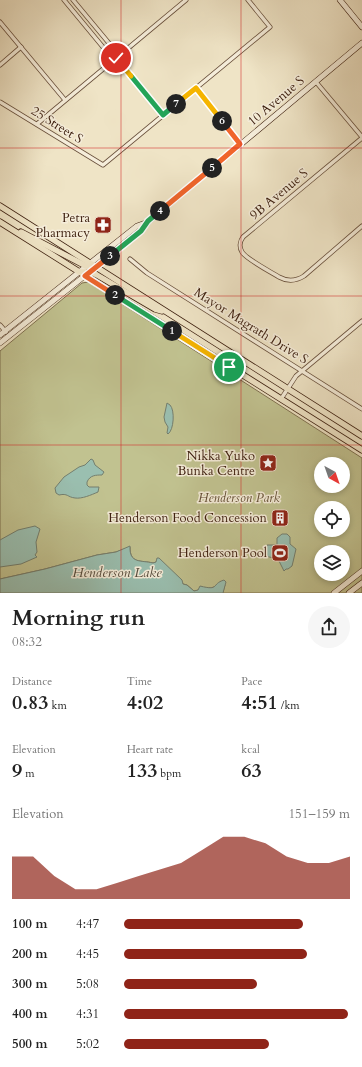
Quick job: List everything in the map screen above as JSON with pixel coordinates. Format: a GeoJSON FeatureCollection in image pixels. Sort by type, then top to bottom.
{"type":"FeatureCollection","features":[{"type":"Feature","properties":{"kind":"main road"},"geometry":{"type":"LineString","coordinates":[[0,206],[88,264]]}},
{"type":"Feature","properties":{"kind":"main road"},"geometry":{"type":"LineString","coordinates":[[0,222],[362,450]]}},
{"type":"Feature","properties":{"kind":"main road"},"geometry":{"type":"LineString","coordinates":[[17,233],[22,232],[96,267],[362,436]]}},
{"type":"Feature","properties":{"kind":"main road"},"geometry":{"type":"LineString","coordinates":[[79,272],[91,272],[155,309],[172,314]]}},
{"type":"Feature","properties":{"kind":"street"},"geometry":{"type":"LineString","coordinates":[[64,0],[107,52],[116,58],[163,115],[270,26],[248,0]]}},
{"type":"Feature","properties":{"kind":"street"},"geometry":{"type":"LineString","coordinates":[[73,0],[113,48],[116,58]]}},
{"type":"Feature","properties":{"kind":"street"},"geometry":{"type":"LineString","coordinates":[[37,124],[186,0]]}},
{"type":"Feature","properties":{"kind":"street"},"geometry":{"type":"LineString","coordinates":[[340,0],[362,27]]}},
{"type":"Feature","properties":{"kind":"street"},"geometry":{"type":"LineString","coordinates":[[0,22],[65,100]]}},
{"type":"Feature","properties":{"kind":"street","name":"10 Avenue S"},"geometry":{"type":"LineString","coordinates":[[0,343],[141,231],[148,221],[362,43]]}},
{"type":"Feature","properties":{"kind":"street"},"geometry":{"type":"LineString","coordinates":[[0,65],[21,48]]}},
{"type":"Feature","properties":{"kind":"street"},"geometry":{"type":"LineString","coordinates":[[316,82],[362,137]]}},
{"type":"Feature","properties":{"kind":"street"},"geometry":{"type":"LineString","coordinates":[[196,88],[240,144]]}},
{"type":"Feature","properties":{"kind":"street","name":"25 Street S"},"geometry":{"type":"LineString","coordinates":[[0,102],[103,165],[163,115]]}},
{"type":"Feature","properties":{"kind":"street","name":"9B Avenue S"},"geometry":{"type":"LineString","coordinates":[[362,137],[242,238],[240,246],[242,253],[283,279],[291,281],[304,276],[362,226]]}},
{"type":"Feature","properties":{"kind":"street","name":"10 Avenue S"},"geometry":{"type":"LineString","coordinates":[[0,336],[88,264],[137,226],[148,221]]}},
{"type":"Feature","properties":{"kind":"street","name":"Mayor Magrath Drive S"},"geometry":{"type":"LineString","coordinates":[[130,259],[147,273],[362,409]]}},
{"type":"Feature","properties":{"kind":"street"},"geometry":{"type":"LineString","coordinates":[[281,399],[301,371],[362,321]]}},
{"type":"Feature","properties":{"kind":"street"},"geometry":{"type":"LineString","coordinates":[[0,325],[9,336]]}},
{"type":"Feature","properties":{"kind":"street"},"geometry":{"type":"LineString","coordinates":[[357,406],[362,402]]}},
{"type":"Feature","properties":{"kind":"street"},"geometry":{"type":"LineString","coordinates":[[334,593],[362,571]]}},
{"type":"Feature","properties":{"kind":"street"},"geometry":{"type":"LineString","coordinates":[[348,593],[362,583]]}},
{"type":"Feature","properties":{"kind":"green space","name":"Henderson Park"},"geometry":{"type":"Polygon","coordinates":[[[88,282],[362,458],[362,593],[223,593],[225,585],[221,581],[214,587],[200,587],[199,590],[194,591],[156,562],[153,563],[134,559],[130,552],[130,547],[116,552],[97,555],[0,579],[0,351],[82,283],[88,282]]]}},
{"type":"Feature","properties":{"kind":"water"},"geometry":{"type":"Polygon","coordinates":[[[167,403],[173,411],[173,424],[168,434],[168,427],[164,417],[167,403]]]}},
{"type":"Feature","properties":{"kind":"water"},"geometry":{"type":"Polygon","coordinates":[[[91,459],[95,465],[104,472],[102,475],[95,475],[91,477],[87,482],[89,487],[99,487],[98,492],[78,498],[72,498],[64,494],[59,495],[56,493],[55,488],[64,477],[79,467],[85,465],[91,459]]]}},
{"type":"Feature","properties":{"kind":"water"},"geometry":{"type":"Polygon","coordinates":[[[35,526],[40,529],[36,542],[37,552],[35,555],[37,557],[21,564],[0,567],[0,540],[18,530],[35,526]]]}},
{"type":"Feature","properties":{"kind":"water","name":"Henderson Pool"},"geometry":{"type":"Polygon","coordinates":[[[282,534],[287,534],[290,537],[290,544],[296,549],[292,566],[284,571],[278,559],[265,556],[267,545],[277,545],[277,538],[282,534]]]}},
{"type":"Feature","properties":{"kind":"water","name":"Henderson Lake"},"geometry":{"type":"Polygon","coordinates":[[[130,546],[131,556],[140,561],[153,563],[156,562],[157,558],[159,558],[182,580],[183,584],[187,585],[194,591],[198,590],[200,586],[210,588],[213,587],[224,580],[226,582],[223,593],[0,593],[0,579],[97,555],[116,552],[130,546]]]}},
{"type":"Feature","properties":{"kind":"place","name":"Petra Pharmacy"},"geometry":{"type":"Point","coordinates":[103,225]}},
{"type":"Feature","properties":{"kind":"place","name":"Nikka Yuko Bunka Centre"},"geometry":{"type":"Point","coordinates":[268,463]}},
{"type":"Feature","properties":{"kind":"place","name":"Henderson Food Concession"},"geometry":{"type":"Point","coordinates":[280,518]}},
{"type":"Feature","properties":{"kind":"place","name":"Henderson Pool"},"geometry":{"type":"Point","coordinates":[280,553]}},
{"type":"Feature","properties":{"kind":"route"},"geometry":{"type":"LineString","coordinates":[[116,58],[163,115],[196,88],[240,144],[149,220],[141,231],[85,276],[229,367]]}}]}
